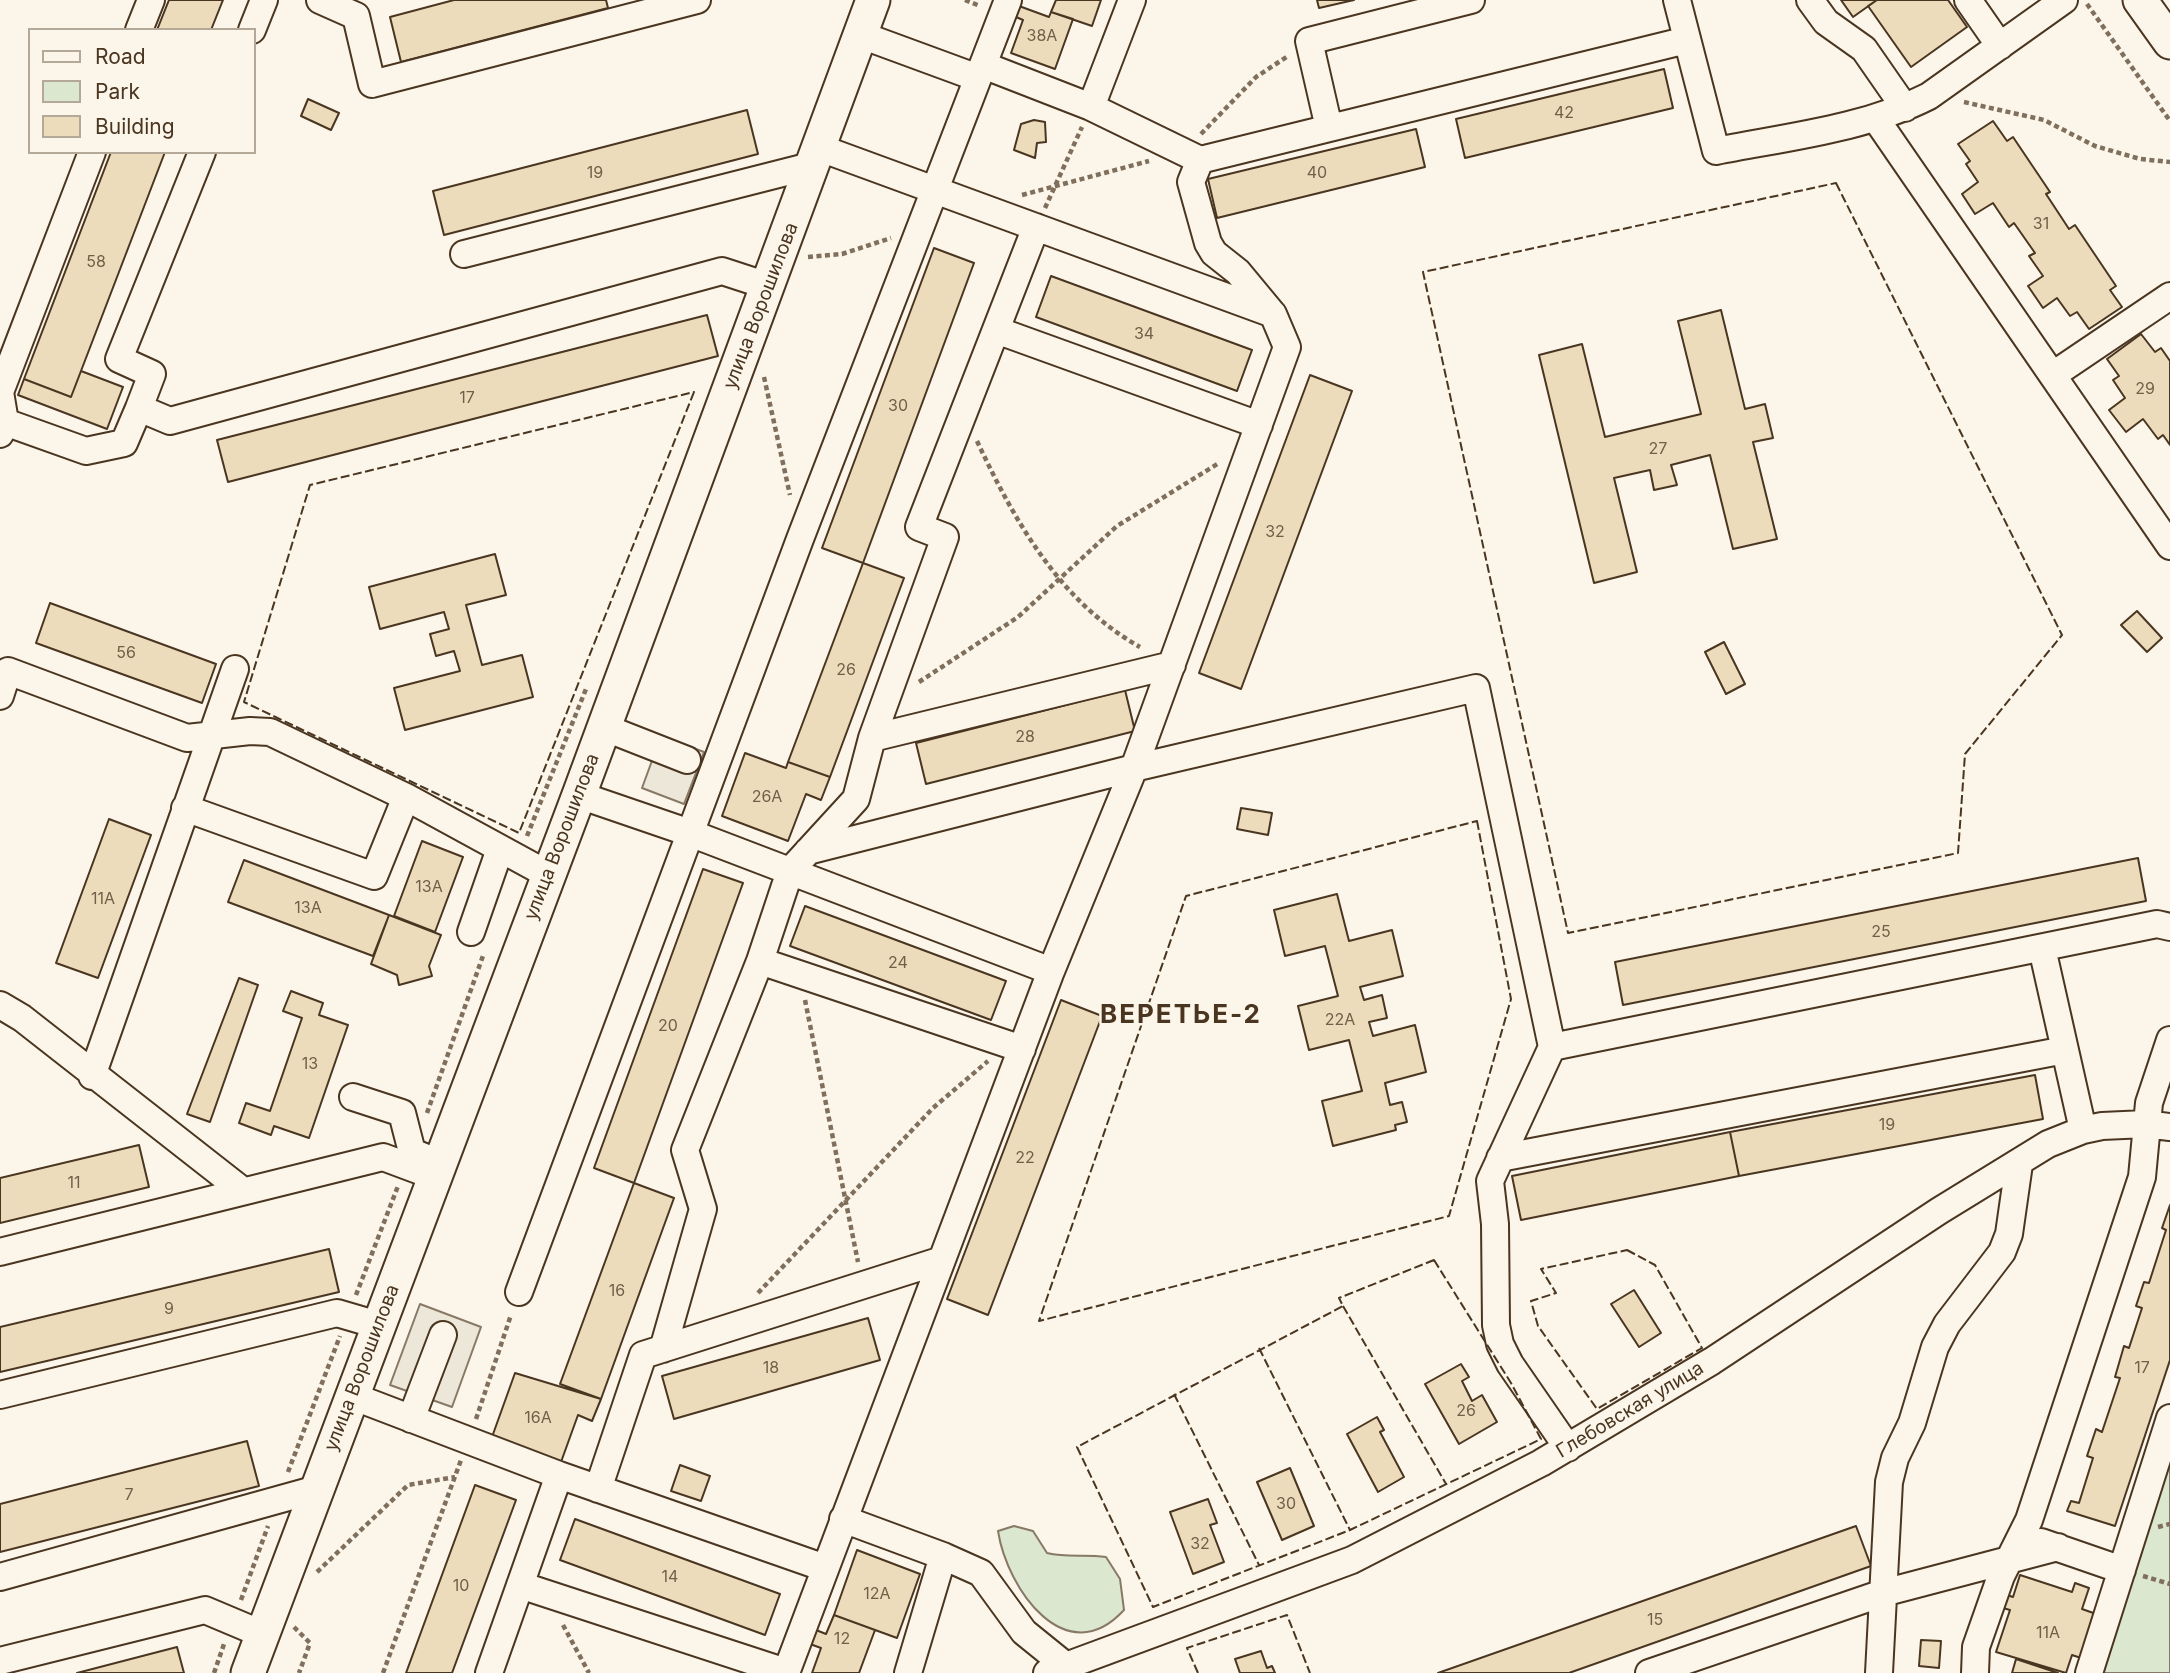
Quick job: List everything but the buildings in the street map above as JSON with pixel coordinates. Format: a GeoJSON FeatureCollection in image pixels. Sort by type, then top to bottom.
{"type":"FeatureCollection","features":[{"type":"Feature","properties":{"kind":"main road","name":"улица Ворошилова"},"geometry":{"type":"LineString","coordinates":[[248,1673],[281,1624],[317,1489],[579,795],[873,0]]}},
{"type":"Feature","properties":{"kind":"main road"},"geometry":{"type":"LineString","coordinates":[[2140,0],[2170,42]]}},
{"type":"Feature","properties":{"kind":"street"},"geometry":{"type":"LineString","coordinates":[[140,28],[151,0]]}},
{"type":"Feature","properties":{"kind":"street"},"geometry":{"type":"LineString","coordinates":[[253,28],[264,0]]}},
{"type":"Feature","properties":{"kind":"street"},"geometry":{"type":"LineString","coordinates":[[320,0],[356,16],[372,84],[697,0]]}},
{"type":"Feature","properties":{"kind":"street"},"geometry":{"type":"LineString","coordinates":[[519,1292],[690,833],[1008,0]]}},
{"type":"Feature","properties":{"kind":"street"},"geometry":{"type":"LineString","coordinates":[[1091,107],[1132,0]]}},
{"type":"Feature","properties":{"kind":"street"},"geometry":{"type":"LineString","coordinates":[[1329,128],[1310,41],[1471,0]]}},
{"type":"Feature","properties":{"kind":"street"},"geometry":{"type":"LineString","coordinates":[[1677,0],[1716,151],[1876,119],[1905,108],[1929,96],[2064,0]]}},
{"type":"Feature","properties":{"kind":"street"},"geometry":{"type":"LineString","coordinates":[[1810,0],[1826,22],[1864,49],[1905,108]]}},
{"type":"Feature","properties":{"kind":"street"},"geometry":{"type":"LineString","coordinates":[[1968,0],[2000,46]]}},
{"type":"Feature","properties":{"kind":"street"},"geometry":{"type":"LineString","coordinates":[[861,35],[1091,107],[1200,160],[1687,40]]}},
{"type":"Feature","properties":{"kind":"street"},"geometry":{"type":"LineString","coordinates":[[1876,119],[2170,546]]}},
{"type":"Feature","properties":{"kind":"street"},"geometry":{"type":"LineString","coordinates":[[91,154],[0,393],[3,428],[86,451],[124,443],[139,408],[152,374],[119,359],[201,154]]}},
{"type":"Feature","properties":{"kind":"street"},"geometry":{"type":"LineString","coordinates":[[464,254],[817,156],[935,190],[1273,314]]}},
{"type":"Feature","properties":{"kind":"street"},"geometry":{"type":"LineString","coordinates":[[520,1585],[786,1673],[939,1261],[1051,971],[1134,768],[1287,346],[1273,314],[1238,272],[1214,253],[1208,243],[1191,182],[1200,160]]}},
{"type":"Feature","properties":{"kind":"street"},"geometry":{"type":"LineString","coordinates":[[663,1349],[704,1209],[685,1150],[760,961],[790,871],[856,799],[872,738],[945,537],[919,527],[1036,227]]}},
{"type":"Feature","properties":{"kind":"street"},"geometry":{"type":"LineString","coordinates":[[139,408],[170,421],[723,271],[768,286]]}},
{"type":"Feature","properties":{"kind":"street"},"geometry":{"type":"LineString","coordinates":[[2053,375],[2170,296]]}},
{"type":"Feature","properties":{"kind":"street"},"geometry":{"type":"LineString","coordinates":[[996,330],[1256,434]]}},
{"type":"Feature","properties":{"kind":"street"},"geometry":{"type":"LineString","coordinates":[[872,738],[1171,664]]}},
{"type":"Feature","properties":{"kind":"street"},"geometry":{"type":"LineString","coordinates":[[92,1076],[235,669]]}},
{"type":"Feature","properties":{"kind":"street"},"geometry":{"type":"LineString","coordinates":[[0,696],[8,671],[187,738],[250,731],[270,732],[406,797],[547,874]]}},
{"type":"Feature","properties":{"kind":"street"},"geometry":{"type":"LineString","coordinates":[[808,851],[1134,768],[1476,688],[1552,1047],[1490,1181],[1495,1236],[1495,1306],[1500,1344],[1567,1448]]}},
{"type":"Feature","properties":{"kind":"street"},"geometry":{"type":"LineString","coordinates":[[603,727],[687,760]]}},
{"type":"Feature","properties":{"kind":"street"},"geometry":{"type":"LineString","coordinates":[[579,795],[690,833],[1051,971]]}},
{"type":"Feature","properties":{"kind":"street"},"geometry":{"type":"LineString","coordinates":[[185,807],[374,876],[406,797]]}},
{"type":"Feature","properties":{"kind":"street"},"geometry":{"type":"LineString","coordinates":[[471,932],[500,849]]}},
{"type":"Feature","properties":{"kind":"street"},"geometry":{"type":"LineString","coordinates":[[1552,1047],[2157,924],[2170,927]]}},
{"type":"Feature","properties":{"kind":"street"},"geometry":{"type":"LineString","coordinates":[[2042,948],[2083,1130]]}},
{"type":"Feature","properties":{"kind":"street"},"geometry":{"type":"LineString","coordinates":[[760,961],[1022,1049]]}},
{"type":"Feature","properties":{"kind":"street"},"geometry":{"type":"LineString","coordinates":[[0,1005],[22,1018],[92,1076],[243,1191]]}},
{"type":"Feature","properties":{"kind":"street"},"geometry":{"type":"LineString","coordinates":[[1975,1673],[1976,1647],[2007,1560],[2022,1535],[2158,1126],[2149,1103],[2170,1041]]}},
{"type":"Feature","properties":{"kind":"street"},"geometry":{"type":"LineString","coordinates":[[1500,1158],[2065,1051]]}},
{"type":"Feature","properties":{"kind":"street"},"geometry":{"type":"LineString","coordinates":[[353,1097],[402,1113],[412,1153],[436,1170]]}},
{"type":"Feature","properties":{"kind":"street","name":"Глебовская улица"},"geometry":{"type":"LineString","coordinates":[[1057,1670],[1352,1560],[1567,1448],[1712,1361],[1939,1211],[2048,1144],[2083,1130],[2158,1126]]}},
{"type":"Feature","properties":{"kind":"street"},"geometry":{"type":"LineString","coordinates":[[0,1252],[383,1157],[436,1170]]}},
{"type":"Feature","properties":{"kind":"street"},"geometry":{"type":"LineString","coordinates":[[1878,1673],[1889,1482],[1895,1458],[1912,1423],[1935,1346],[1947,1324],[2002,1252],[2009,1234],[2019,1164]]}},
{"type":"Feature","properties":{"kind":"street"},"geometry":{"type":"LineString","coordinates":[[598,1489],[643,1355],[939,1261]]}},
{"type":"Feature","properties":{"kind":"street"},"geometry":{"type":"LineString","coordinates":[[0,1395],[337,1313],[378,1325]]}},
{"type":"Feature","properties":{"kind":"street"},"geometry":{"type":"LineString","coordinates":[[411,1419],[443,1335]]}},
{"type":"Feature","properties":{"kind":"street"},"geometry":{"type":"LineString","coordinates":[[352,1396],[559,1475],[825,1568]]}},
{"type":"Feature","properties":{"kind":"street"},"geometry":{"type":"LineString","coordinates":[[2089,1673],[2170,1418]]}},
{"type":"Feature","properties":{"kind":"street"},"geometry":{"type":"LineString","coordinates":[[489,1673],[559,1475]]}},
{"type":"Feature","properties":{"kind":"street"},"geometry":{"type":"LineString","coordinates":[[0,1577],[317,1489]]}},
{"type":"Feature","properties":{"kind":"street"},"geometry":{"type":"LineString","coordinates":[[843,1519],[981,1573],[1024,1632],[1057,1670]]}},
{"type":"Feature","properties":{"kind":"street"},"geometry":{"type":"LineString","coordinates":[[2022,1535],[2122,1570]]}},
{"type":"Feature","properties":{"kind":"street"},"geometry":{"type":"LineString","coordinates":[[1649,1673],[1883,1593],[2057,1548]]}},
{"type":"Feature","properties":{"kind":"street"},"geometry":{"type":"LineString","coordinates":[[908,1673],[943,1556]]}},
{"type":"Feature","properties":{"kind":"street"},"geometry":{"type":"LineString","coordinates":[[0,1661],[205,1610],[281,1624]]}},
{"type":"Feature","properties":{"kind":"path"},"geometry":{"type":"LineString","coordinates":[[2085,0],[2170,121]]}},
{"type":"Feature","properties":{"kind":"path"},"geometry":{"type":"LineString","coordinates":[[1929,96],[1992,106],[2044,120],[2095,146],[2140,159],[2170,162]]}},
{"type":"Feature","properties":{"kind":"path"},"geometry":{"type":"LineString","coordinates":[[1036,227],[1091,107]]}},
{"type":"Feature","properties":{"kind":"path"},"geometry":{"type":"LineString","coordinates":[[802,270],[807,257],[842,254],[922,226]]}},
{"type":"Feature","properties":{"kind":"path"},"geometry":{"type":"LineString","coordinates":[[768,366],[764,377],[791,499]]}},
{"type":"Feature","properties":{"kind":"path"},"geometry":{"type":"LineString","coordinates":[[964,412],[1028,540],[1058,580],[1129,641],[1171,664]]}},
{"type":"Feature","properties":{"kind":"path"},"geometry":{"type":"LineString","coordinates":[[884,704],[1018,617],[1117,526],[1256,434]]}},
{"type":"Feature","properties":{"kind":"path"},"geometry":{"type":"LineString","coordinates":[[800,976],[863,1287]]}},
{"type":"Feature","properties":{"kind":"path"},"geometry":{"type":"LineString","coordinates":[[752,1299],[933,1108],[995,1055],[1022,1049]]}},
{"type":"Feature","properties":{"kind":"path"},"geometry":{"type":"LineString","coordinates":[[383,1673],[469,1440],[519,1292]]}},
{"type":"Feature","properties":{"kind":"path"},"geometry":{"type":"LineString","coordinates":[[314,1575],[408,1485],[455,1477]]}},
{"type":"Feature","properties":{"kind":"path"},"geometry":{"type":"LineString","coordinates":[[546,1593],[589,1673]]}},
{"type":"Feature","properties":{"kind":"path"},"geometry":{"type":"LineString","coordinates":[[281,1624],[310,1643],[299,1673]]}},
{"type":"Feature","properties":{"kind":"green space"},"geometry":{"type":"Polygon","coordinates":[[[2170,1460],[2170,1673],[2102,1673],[2170,1460]]]}},
{"type":"Feature","properties":{"kind":"green space"},"geometry":{"type":"Polygon","coordinates":[[[1014,1526],[1033,1531],[1047,1553],[1106,1557],[1120,1579],[1124,1610],[1102,1627],[1081,1632],[1061,1628],[1043,1616],[1013,1577],[1004,1554],[998,1531],[1014,1526]]]}},
{"type":"Feature","properties":{"kind":"shaded area"},"geometry":{"type":"Polygon","coordinates":[[[661,736],[704,752],[684,804],[642,788],[661,736]]]}},
{"type":"Feature","properties":{"kind":"shaded area"},"geometry":{"type":"Polygon","coordinates":[[[420,1304],[481,1327],[452,1407],[390,1385],[420,1304]]]}},
{"type":"Feature","properties":{"kind":"fence"},"geometry":{"type":"LineString","coordinates":[[1836,183],[2062,635],[1965,754],[1958,853],[1568,933],[1423,272],[1836,183]]}},
{"type":"Feature","properties":{"kind":"fence"},"geometry":{"type":"LineString","coordinates":[[694,392],[519,833],[244,702],[310,485],[694,392]]}},
{"type":"Feature","properties":{"kind":"fence"},"geometry":{"type":"LineString","coordinates":[[1477,821],[1511,999],[1449,1216],[1039,1321],[1186,896],[1477,821]]}},
{"type":"Feature","properties":{"kind":"fence"},"geometry":{"type":"LineString","coordinates":[[1627,1250],[1655,1265],[1702,1348],[1597,1409],[1538,1326],[1531,1301],[1556,1293],[1541,1269],[1627,1250]]}},
{"type":"Feature","properties":{"kind":"fence"},"geometry":{"type":"LineString","coordinates":[[1434,1260],[1511,1383],[1541,1439],[1350,1530],[1153,1607],[1077,1447],[1343,1306],[1339,1298],[1434,1260]]}},
{"type":"Feature","properties":{"kind":"fence"},"geometry":{"type":"LineString","coordinates":[[1343,1306],[1446,1484]]}},
{"type":"Feature","properties":{"kind":"fence"},"geometry":{"type":"LineString","coordinates":[[1259,1348],[1350,1530]]}},
{"type":"Feature","properties":{"kind":"fence"},"geometry":{"type":"LineString","coordinates":[[1174,1394],[1259,1565]]}},
{"type":"Feature","properties":{"kind":"fence"},"geometry":{"type":"LineString","coordinates":[[1198,1673],[1187,1648],[1287,1615],[1310,1673]]}},
{"type":"Feature","properties":{"kind":"district","name":"ВЕРЕТЬЕ-2"},"geometry":{"type":"Point","coordinates":[1181,1015]}}]}
